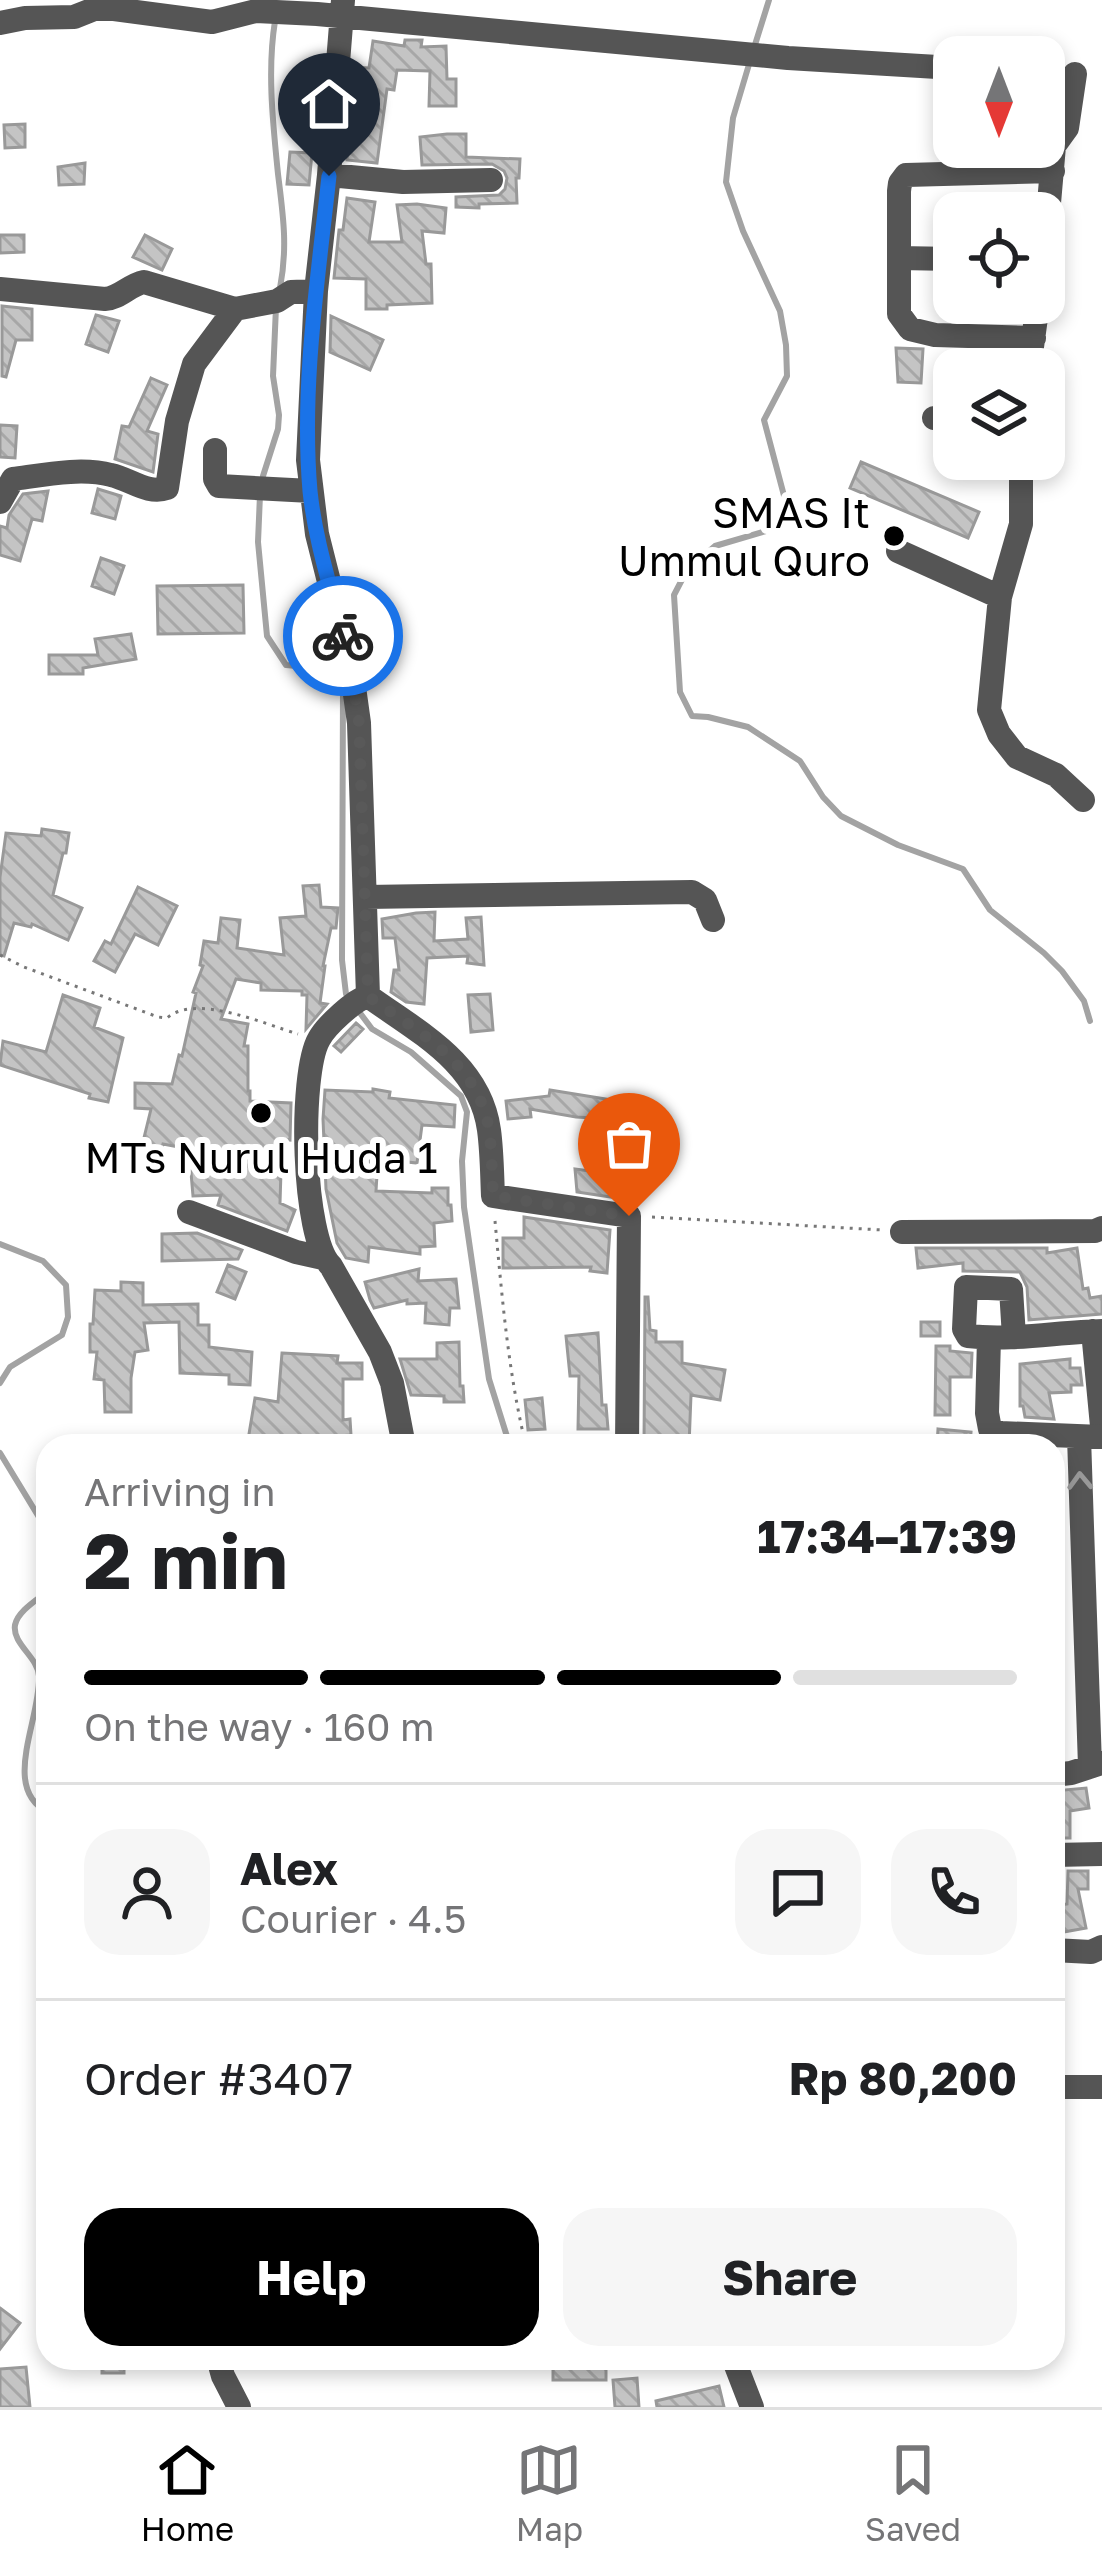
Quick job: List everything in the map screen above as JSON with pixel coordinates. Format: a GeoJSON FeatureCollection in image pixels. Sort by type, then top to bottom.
{"type":"FeatureCollection","features":[{"type":"Feature","properties":{"kind":"street"},"geometry":{"type":"LineString","coordinates":[[0,23],[74,17],[94,9],[212,22],[256,11],[334,10],[788,58],[933,67]]}},
{"type":"Feature","properties":{"kind":"street"},"geometry":{"type":"LineString","coordinates":[[334,10],[329,176],[295,294],[309,424],[310,491],[356,697],[366,897],[355,1004],[318,1040],[310,1064],[306,1110],[310,1196],[323,1258],[380,1352],[392,1383],[402,1434]]}},
{"type":"Feature","properties":{"kind":"street"},"geometry":{"type":"LineString","coordinates":[[1065,74],[1102,74]]}},
{"type":"Feature","properties":{"kind":"street"},"geometry":{"type":"LineString","coordinates":[[1065,130],[1076,74]]}},
{"type":"Feature","properties":{"kind":"street"},"geometry":{"type":"LineString","coordinates":[[965,168],[916,173],[900,183],[899,314],[910,328],[935,335],[1034,338]]}},
{"type":"Feature","properties":{"kind":"street"},"geometry":{"type":"LineString","coordinates":[[329,176],[404,182],[491,180]]}},
{"type":"Feature","properties":{"kind":"street"},"geometry":{"type":"LineString","coordinates":[[899,259],[933,259]]}},
{"type":"Feature","properties":{"kind":"street"},"geometry":{"type":"LineString","coordinates":[[0,289],[105,299],[144,282],[236,308],[295,294]]}},
{"type":"Feature","properties":{"kind":"street"},"geometry":{"type":"LineString","coordinates":[[0,502],[13,479],[34,476],[97,472],[153,490],[167,488],[177,421],[194,364],[236,308]]}},
{"type":"Feature","properties":{"kind":"street"},"geometry":{"type":"LineString","coordinates":[[1032,348],[1036,324]]}},
{"type":"Feature","properties":{"kind":"street"},"geometry":{"type":"LineString","coordinates":[[215,450],[219,486],[310,491]]}},
{"type":"Feature","properties":{"kind":"street"},"geometry":{"type":"LineString","coordinates":[[1021,480],[1021,524],[1000,597],[989,695],[993,722],[1016,757],[1056,775],[1083,800]]}},
{"type":"Feature","properties":{"kind":"street"},"geometry":{"type":"LineString","coordinates":[[898,551],[1000,597]]}},
{"type":"Feature","properties":{"kind":"street"},"geometry":{"type":"LineString","coordinates":[[366,897],[692,892],[705,900],[713,920]]}},
{"type":"Feature","properties":{"kind":"street"},"geometry":{"type":"LineString","coordinates":[[355,1004],[451,1056],[470,1079],[488,1127],[493,1196],[629,1216],[627,1434]]}},
{"type":"Feature","properties":{"kind":"street"},"geometry":{"type":"LineString","coordinates":[[190,1212],[323,1258]]}},
{"type":"Feature","properties":{"kind":"street"},"geometry":{"type":"LineString","coordinates":[[902,1232],[1102,1228]]}},
{"type":"Feature","properties":{"kind":"street"},"geometry":{"type":"LineString","coordinates":[[1065,1774],[1096,1764],[1093,1603],[1098,1331],[1001,1337],[987,1413],[990,1429],[1094,1434]]}},
{"type":"Feature","properties":{"kind":"street"},"geometry":{"type":"LineString","coordinates":[[1065,1855],[1102,1854]]}},
{"type":"Feature","properties":{"kind":"street"},"geometry":{"type":"LineString","coordinates":[[1065,1951],[1091,1952],[1102,1947]]}},
{"type":"Feature","properties":{"kind":"street"},"geometry":{"type":"LineString","coordinates":[[1065,2087],[1102,2087]]}},
{"type":"Feature","properties":{"kind":"street"},"geometry":{"type":"LineString","coordinates":[[221,2370],[239,2407]]}},
{"type":"Feature","properties":{"kind":"street"},"geometry":{"type":"LineString","coordinates":[[738,2370],[752,2407]]}},
{"type":"Feature","properties":{"kind":"path"},"geometry":{"type":"LineString","coordinates":[[0,955],[158,1017],[196,1008],[218,1010],[318,1040]]}},
{"type":"Feature","properties":{"kind":"path"},"geometry":{"type":"LineString","coordinates":[[493,1196],[523,1434]]}},
{"type":"Feature","properties":{"kind":"path"},"geometry":{"type":"LineString","coordinates":[[629,1216],[902,1232]]}},
{"type":"Feature","properties":{"kind":"building"},"geometry":{"type":"Polygon","coordinates":[[[405,40],[422,40],[421,47],[446,46],[447,79],[456,79],[456,106],[429,106],[430,71],[397,70],[394,90],[387,89],[377,163],[347,160],[354,67],[369,68],[373,41],[404,46],[405,40]]]}},
{"type":"Feature","properties":{"kind":"building"},"geometry":{"type":"Polygon","coordinates":[[[25,124],[25,147],[5,148],[4,125],[25,124]]]}},
{"type":"Feature","properties":{"kind":"building"},"geometry":{"type":"Polygon","coordinates":[[[466,134],[466,157],[520,159],[517,203],[456,207],[456,197],[499,195],[507,178],[492,164],[422,165],[420,137],[466,134]]]}},
{"type":"Feature","properties":{"kind":"building"},"geometry":{"type":"Polygon","coordinates":[[[290,152],[312,153],[309,185],[287,184],[290,152]]]}},
{"type":"Feature","properties":{"kind":"building"},"geometry":{"type":"Polygon","coordinates":[[[85,163],[84,184],[59,185],[58,167],[85,163]]]}},
{"type":"Feature","properties":{"kind":"building"},"geometry":{"type":"Polygon","coordinates":[[[347,198],[375,202],[369,242],[402,242],[397,205],[446,208],[444,233],[422,231],[426,264],[431,264],[432,303],[366,309],[366,279],[334,278],[347,198]]]}},
{"type":"Feature","properties":{"kind":"building"},"geometry":{"type":"Polygon","coordinates":[[[0,235],[24,235],[24,252],[0,253],[0,235]]]}},
{"type":"Feature","properties":{"kind":"building"},"geometry":{"type":"Polygon","coordinates":[[[145,235],[172,249],[162,270],[133,257],[145,235]]]}},
{"type":"Feature","properties":{"kind":"building"},"geometry":{"type":"Polygon","coordinates":[[[2,306],[32,309],[32,340],[16,340],[6,377],[2,376],[2,306]]]}},
{"type":"Feature","properties":{"kind":"building"},"geometry":{"type":"Polygon","coordinates":[[[96,315],[119,321],[108,352],[86,344],[96,315]]]}},
{"type":"Feature","properties":{"kind":"building"},"geometry":{"type":"Polygon","coordinates":[[[331,316],[383,340],[370,370],[330,352],[331,316]]]}},
{"type":"Feature","properties":{"kind":"building"},"geometry":{"type":"Polygon","coordinates":[[[896,348],[923,349],[921,383],[898,382],[896,348]]]}},
{"type":"Feature","properties":{"kind":"building"},"geometry":{"type":"Polygon","coordinates":[[[151,378],[167,385],[147,431],[158,434],[153,472],[115,459],[122,426],[129,427],[151,378]]]}},
{"type":"Feature","properties":{"kind":"building"},"geometry":{"type":"Polygon","coordinates":[[[0,425],[17,426],[15,458],[0,457],[0,425]]]}},
{"type":"Feature","properties":{"kind":"building"},"geometry":{"type":"Polygon","coordinates":[[[861,462],[979,512],[968,538],[850,488],[861,462]]]}},
{"type":"Feature","properties":{"kind":"building"},"geometry":{"type":"Polygon","coordinates":[[[98,489],[121,496],[115,519],[92,513],[98,489]]]}},
{"type":"Feature","properties":{"kind":"building"},"geometry":{"type":"Polygon","coordinates":[[[48,491],[42,521],[32,519],[20,561],[0,555],[0,526],[7,528],[9,515],[23,494],[48,491]]]}},
{"type":"Feature","properties":{"kind":"building"},"geometry":{"type":"Polygon","coordinates":[[[101,558],[124,566],[114,594],[92,586],[101,558]]]}},
{"type":"Feature","properties":{"kind":"building"},"geometry":{"type":"Polygon","coordinates":[[[243,585],[244,633],[158,634],[157,586],[243,585]]]}},
{"type":"Feature","properties":{"kind":"building"},"geometry":{"type":"Polygon","coordinates":[[[131,634],[136,659],[83,668],[83,674],[49,674],[49,655],[98,655],[95,639],[131,634]]]}},
{"type":"Feature","properties":{"kind":"building"},"geometry":{"type":"Polygon","coordinates":[[[42,829],[69,833],[53,895],[82,908],[68,940],[32,924],[14,923],[4,956],[0,955],[0,877],[6,833],[41,836],[42,829]]]}},
{"type":"Feature","properties":{"kind":"building"},"geometry":{"type":"Polygon","coordinates":[[[319,885],[321,907],[338,908],[323,966],[320,1003],[327,1004],[306,1029],[307,995],[302,991],[261,990],[261,983],[236,979],[221,1019],[248,1024],[244,1046],[248,1046],[250,1101],[291,1103],[290,1140],[282,1139],[280,1203],[295,1210],[287,1231],[218,1205],[221,1195],[193,1196],[189,1149],[163,1144],[161,1151],[142,1146],[151,1109],[135,1108],[135,1083],[172,1084],[203,966],[204,941],[218,943],[221,918],[240,920],[237,948],[284,955],[280,918],[306,916],[303,886],[319,885]]]}},
{"type":"Feature","properties":{"kind":"building"},"geometry":{"type":"Polygon","coordinates":[[[138,887],[177,906],[158,945],[135,934],[115,972],[94,961],[105,941],[111,944],[138,887]]]}},
{"type":"Feature","properties":{"kind":"building"},"geometry":{"type":"Polygon","coordinates":[[[435,912],[434,941],[468,939],[466,918],[481,917],[484,965],[467,963],[468,956],[427,958],[424,1004],[406,1002],[391,992],[394,970],[399,970],[395,938],[383,938],[382,919],[435,912]]]}},
{"type":"Feature","properties":{"kind":"building"},"geometry":{"type":"Polygon","coordinates":[[[490,994],[493,1030],[471,1032],[468,995],[490,994]]]}},
{"type":"Feature","properties":{"kind":"building"},"geometry":{"type":"Polygon","coordinates":[[[63,995],[100,1008],[94,1027],[123,1038],[108,1102],[0,1065],[3,1041],[46,1052],[63,995]]]}},
{"type":"Feature","properties":{"kind":"building"},"geometry":{"type":"Polygon","coordinates":[[[356,1023],[363,1029],[341,1052],[334,1046],[356,1023]]]}},
{"type":"Feature","properties":{"kind":"building"},"geometry":{"type":"Polygon","coordinates":[[[325,1090],[390,1092],[389,1098],[455,1105],[454,1127],[422,1125],[417,1163],[378,1159],[376,1191],[432,1193],[432,1188],[448,1188],[452,1221],[434,1223],[435,1246],[420,1247],[420,1254],[369,1247],[368,1262],[346,1258],[337,1243],[326,1189],[323,1119],[325,1090]]]}},
{"type":"Feature","properties":{"kind":"building"},"geometry":{"type":"Polygon","coordinates":[[[550,1090],[612,1100],[610,1119],[530,1109],[531,1117],[508,1119],[506,1101],[549,1096],[550,1090]]]}},
{"type":"Feature","properties":{"kind":"building"},"geometry":{"type":"Polygon","coordinates":[[[575,1169],[620,1175],[617,1198],[577,1192],[575,1169]]]}},
{"type":"Feature","properties":{"kind":"building"},"geometry":{"type":"Polygon","coordinates":[[[524,1217],[610,1230],[607,1273],[590,1271],[591,1267],[503,1268],[503,1238],[524,1238],[524,1217]]]}},
{"type":"Feature","properties":{"kind":"building"},"geometry":{"type":"Polygon","coordinates":[[[197,1233],[242,1250],[238,1259],[162,1261],[162,1234],[197,1233]]]}},
{"type":"Feature","properties":{"kind":"building"},"geometry":{"type":"Polygon","coordinates":[[[916,1248],[1047,1248],[1047,1253],[1077,1248],[1083,1289],[1088,1288],[1090,1298],[1102,1296],[1102,1314],[1029,1320],[1027,1287],[1020,1272],[963,1271],[963,1263],[918,1268],[916,1248]]]}},
{"type":"Feature","properties":{"kind":"building"},"geometry":{"type":"Polygon","coordinates":[[[228,1265],[246,1272],[235,1299],[217,1292],[228,1265]]]}},
{"type":"Feature","properties":{"kind":"building"},"geometry":{"type":"Polygon","coordinates":[[[419,1269],[418,1281],[456,1279],[459,1308],[450,1308],[449,1325],[425,1323],[426,1303],[407,1304],[407,1300],[374,1308],[365,1282],[419,1269]]]}},
{"type":"Feature","properties":{"kind":"building"},"geometry":{"type":"Polygon","coordinates":[[[121,1282],[143,1283],[143,1305],[198,1304],[198,1325],[209,1325],[209,1347],[252,1352],[250,1385],[229,1384],[229,1375],[180,1373],[179,1322],[144,1323],[148,1350],[135,1352],[131,1412],[105,1412],[104,1380],[94,1379],[97,1352],[90,1352],[90,1324],[95,1290],[121,1291],[121,1282]]]}},
{"type":"Feature","properties":{"kind":"building"},"geometry":{"type":"Polygon","coordinates":[[[648,1297],[650,1330],[656,1331],[656,1342],[682,1342],[682,1363],[725,1370],[720,1400],[691,1395],[689,1434],[644,1434],[648,1297]]]}},
{"type":"Feature","properties":{"kind":"building"},"geometry":{"type":"Polygon","coordinates":[[[921,1322],[940,1322],[940,1336],[921,1336],[921,1322]]]}},
{"type":"Feature","properties":{"kind":"building"},"geometry":{"type":"Polygon","coordinates":[[[598,1333],[608,1429],[578,1429],[579,1376],[570,1376],[566,1336],[598,1333]]]}},
{"type":"Feature","properties":{"kind":"building"},"geometry":{"type":"Polygon","coordinates":[[[459,1342],[464,1402],[411,1395],[400,1359],[437,1359],[437,1343],[459,1342]]]}},
{"type":"Feature","properties":{"kind":"building"},"geometry":{"type":"Polygon","coordinates":[[[936,1346],[972,1353],[971,1377],[950,1377],[950,1415],[935,1415],[936,1346]]]}},
{"type":"Feature","properties":{"kind":"building"},"geometry":{"type":"Polygon","coordinates":[[[282,1353],[338,1356],[337,1363],[362,1363],[362,1379],[343,1379],[343,1420],[350,1419],[351,1434],[249,1434],[255,1398],[278,1402],[282,1353]]]}},
{"type":"Feature","properties":{"kind":"building"},"geometry":{"type":"Polygon","coordinates":[[[1070,1359],[1070,1368],[1080,1368],[1082,1385],[1071,1385],[1071,1392],[1049,1393],[1054,1419],[1025,1417],[1020,1406],[1020,1364],[1070,1359]]]}},
{"type":"Feature","properties":{"kind":"building"},"geometry":{"type":"Polygon","coordinates":[[[542,1398],[545,1429],[528,1430],[525,1400],[542,1398]]]}},
{"type":"Feature","properties":{"kind":"building"},"geometry":{"type":"Polygon","coordinates":[[[938,1429],[971,1432],[971,1434],[938,1434],[938,1429]]]}},
{"type":"Feature","properties":{"kind":"building"},"geometry":{"type":"Polygon","coordinates":[[[1086,1788],[1089,1808],[1070,1811],[1070,1838],[1065,1838],[1065,1790],[1086,1788]]]}},
{"type":"Feature","properties":{"kind":"building"},"geometry":{"type":"Polygon","coordinates":[[[1068,1871],[1088,1871],[1088,1889],[1078,1889],[1086,1928],[1065,1932],[1068,1871]]]}},
{"type":"Feature","properties":{"kind":"building"},"geometry":{"type":"Polygon","coordinates":[[[0,2308],[20,2323],[0,2349],[0,2308]]]}},
{"type":"Feature","properties":{"kind":"building"},"geometry":{"type":"Polygon","coordinates":[[[26,2367],[30,2407],[0,2407],[0,2369],[26,2367]]]}},
{"type":"Feature","properties":{"kind":"building"},"geometry":{"type":"Polygon","coordinates":[[[553,2370],[606,2370],[606,2380],[553,2380],[553,2370]]]}},
{"type":"Feature","properties":{"kind":"building"},"geometry":{"type":"Polygon","coordinates":[[[637,2378],[639,2407],[615,2407],[613,2380],[637,2378]]]}},
{"type":"Feature","properties":{"kind":"building"},"geometry":{"type":"Polygon","coordinates":[[[719,2386],[724,2407],[657,2407],[656,2401],[719,2386]]]}},
{"type":"Feature","properties":{"kind":"waterway"},"geometry":{"type":"LineString","coordinates":[[754,48],[769,0]]}},
{"type":"Feature","properties":{"kind":"waterway"},"geometry":{"type":"LineString","coordinates":[[275,21],[272,98],[284,244],[280,288]]}},
{"type":"Feature","properties":{"kind":"waterway"},"geometry":{"type":"LineString","coordinates":[[750,61],[733,118],[726,182],[780,311],[787,376],[764,420],[787,507],[786,520],[773,529],[715,546],[687,570],[674,595],[680,692],[692,716],[748,727],[800,761],[841,816],[898,845],[963,869],[990,910],[1062,971],[1084,1001],[1090,1021]]}},
{"type":"Feature","properties":{"kind":"waterway"},"geometry":{"type":"LineString","coordinates":[[263,476],[278,429],[273,376],[276,307]]}},
{"type":"Feature","properties":{"kind":"waterway"},"geometry":{"type":"LineString","coordinates":[[260,495],[258,542],[267,636],[286,665],[340,670],[341,676]]}},
{"type":"Feature","properties":{"kind":"waterway"},"geometry":{"type":"LineString","coordinates":[[343,689],[342,960],[349,999]]}},
{"type":"Feature","properties":{"kind":"waterway"},"geometry":{"type":"LineString","coordinates":[[357,1009],[372,1029],[411,1052],[461,1096],[467,1112],[464,1207],[489,1379],[506,1434]]}},
{"type":"Feature","properties":{"kind":"waterway"},"geometry":{"type":"LineString","coordinates":[[0,1244],[43,1261],[66,1285],[68,1317],[62,1335],[10,1367],[0,1383]]}},
{"type":"Feature","properties":{"kind":"waterway"},"geometry":{"type":"LineString","coordinates":[[0,1453],[36,1512]]}},
{"type":"Feature","properties":{"kind":"waterway"},"geometry":{"type":"LineString","coordinates":[[36,1600],[15,1625],[17,1638],[36,1668]]}},
{"type":"Feature","properties":{"kind":"waterway"},"geometry":{"type":"LineString","coordinates":[[36,1703],[25,1770],[36,1803]]}},
{"type":"Feature","properties":{"kind":"way so far"},"geometry":{"type":"LineString","coordinates":[[343,636],[359,723],[368,996],[451,1056],[470,1079],[488,1127],[493,1196],[629,1216]]}},
{"type":"Feature","properties":{"kind":"place","name":"SMAS It Ummul Quro"},"geometry":{"type":"Point","coordinates":[894,536]}},
{"type":"Feature","properties":{"kind":"place","name":"MTs Nurul Huda 1"},"geometry":{"type":"Point","coordinates":[261,1113]}},
{"type":"Feature","properties":{"kind":"route"},"geometry":{"type":"LineString","coordinates":[[329,176],[316,291],[308,460],[317,534],[343,636]]}}]}
